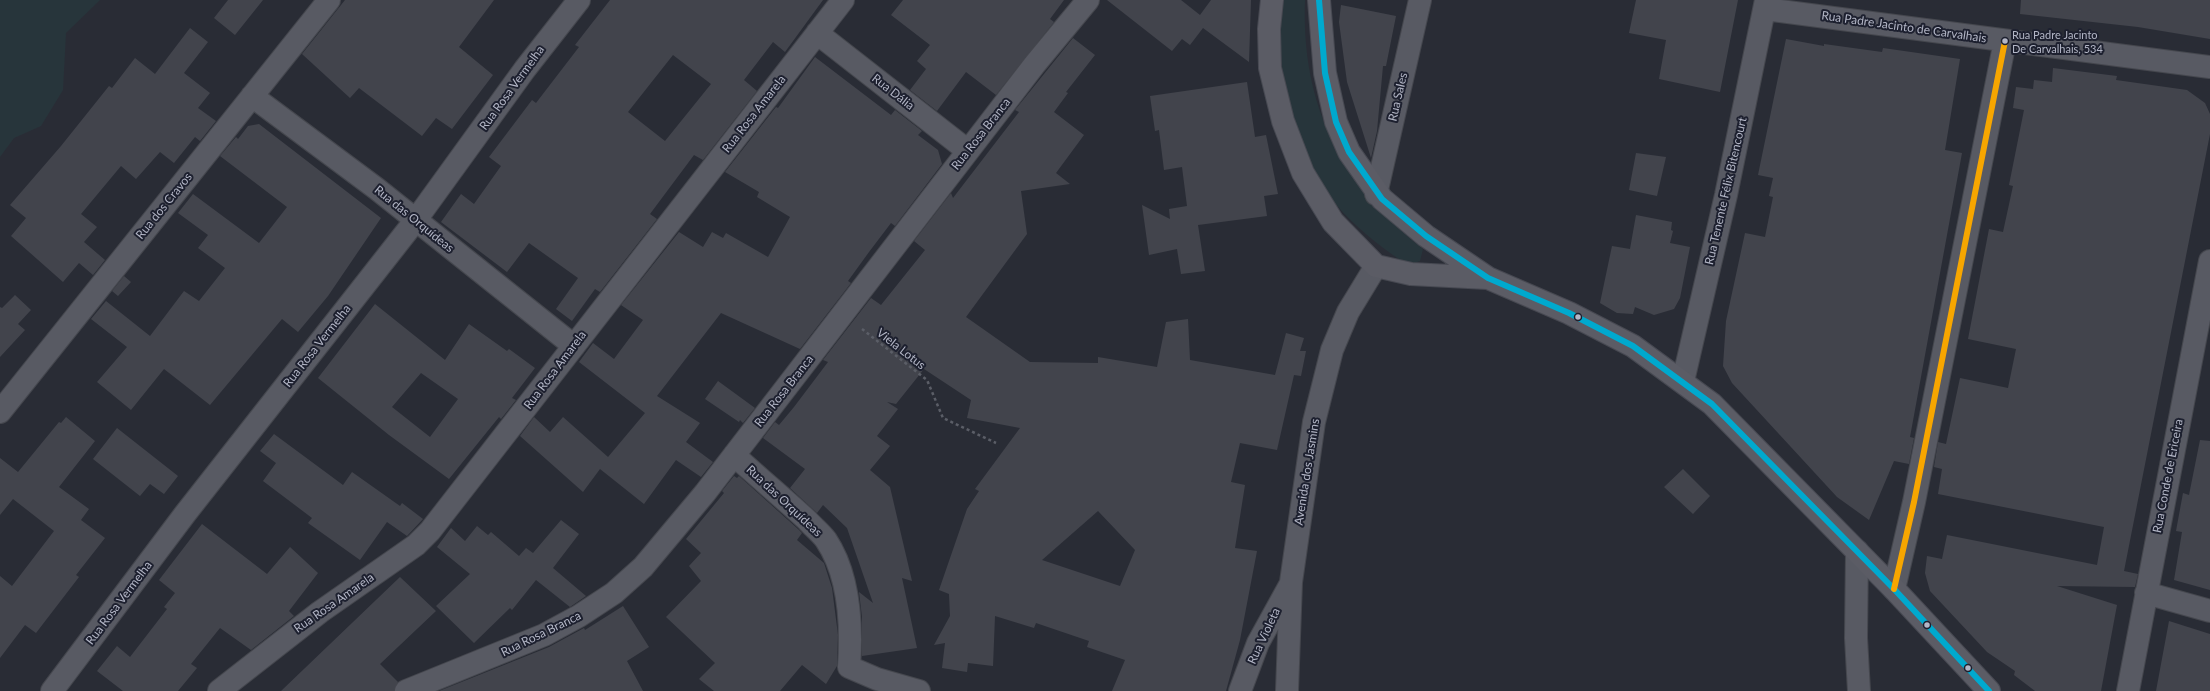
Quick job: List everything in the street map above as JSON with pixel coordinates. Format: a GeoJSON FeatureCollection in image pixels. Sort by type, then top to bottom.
{"type":"FeatureCollection","features":[{"type":"Feature","properties":{"kind":"main road"},"geometry":{"type":"LineString","coordinates":[[1272,0],[1269,29],[1270,68],[1283,121],[1303,174],[1333,222],[1376,266],[1411,274],[1488,278]]}},
{"type":"Feature","properties":{"kind":"main road"},"geometry":{"type":"LineString","coordinates":[[1319,0],[1325,73],[1336,122],[1349,152],[1376,194],[1426,236],[1488,278],[1569,313],[1633,346],[1683,381],[1712,404],[1894,589],[1989,691]]}},
{"type":"Feature","properties":{"kind":"street","name":"Rua dos Cravos"},"geometry":{"type":"LineString","coordinates":[[0,412],[329,0]]}},
{"type":"Feature","properties":{"kind":"street","name":"Rua Rosa Vermelha"},"geometry":{"type":"LineString","coordinates":[[52,691],[185,514],[415,221],[524,69],[579,0]]}},
{"type":"Feature","properties":{"kind":"street","name":"Rua Rosa Amarela"},"geometry":{"type":"LineString","coordinates":[[219,691],[320,612],[416,545],[456,498],[843,0]]}},
{"type":"Feature","properties":{"kind":"street","name":"Rua Rosa Branca"},"geometry":{"type":"LineString","coordinates":[[406,691],[477,664],[544,635],[579,616],[614,593],[643,567],[734,455],[968,151],[1088,0]]}},
{"type":"Feature","properties":{"kind":"street","name":"Rua Sales"},"geometry":{"type":"LineString","coordinates":[[1376,194],[1420,0]]}},
{"type":"Feature","properties":{"kind":"street","name":"Rua Padre Jacinto de Carvalhais"},"geometry":{"type":"LineString","coordinates":[[1766,5],[2005,41],[2210,67]]}},
{"type":"Feature","properties":{"kind":"street","name":"Rua Tenente Félix Bitencourt"},"geometry":{"type":"LineString","coordinates":[[1683,381],[1726,195],[1766,5]]}},
{"type":"Feature","properties":{"kind":"street","name":"Rua Dália"},"geometry":{"type":"LineString","coordinates":[[817,33],[968,151]]}},
{"type":"Feature","properties":{"kind":"street"},"geometry":{"type":"LineString","coordinates":[[1894,589],[1915,494],[2005,41]]}},
{"type":"Feature","properties":{"kind":"street","name":"Rua das Orquídeas"},"geometry":{"type":"LineString","coordinates":[[252,96],[377,189],[415,221],[574,346]]}},
{"type":"Feature","properties":{"kind":"street","name":"Rua Conde de Ericeira"},"geometry":{"type":"LineString","coordinates":[[2128,691],[2210,261]]}},
{"type":"Feature","properties":{"kind":"street","name":"Avenida dos Jasmins"},"geometry":{"type":"LineString","coordinates":[[1287,691],[1291,582],[1314,422],[1332,350],[1348,312],[1376,266]]}},
{"type":"Feature","properties":{"kind":"street","name":"Rua das Orquídeas"},"geometry":{"type":"LineString","coordinates":[[734,455],[789,503],[826,539],[836,560],[846,589],[850,619],[849,667],[877,679],[919,691]]}},
{"type":"Feature","properties":{"kind":"street"},"geometry":{"type":"LineString","coordinates":[[1857,551],[1856,638],[1860,691]]}},
{"type":"Feature","properties":{"kind":"street","name":"Rua Violeta"},"geometry":{"type":"LineString","coordinates":[[1240,691],[1258,643],[1291,582]]}},
{"type":"Feature","properties":{"kind":"street"},"geometry":{"type":"LineString","coordinates":[[2146,593],[2210,612]]}},
{"type":"Feature","properties":{"kind":"path","name":"Viela Lotus"},"geometry":{"type":"LineString","coordinates":[[843,314],[926,380],[943,418],[996,443]]}},
{"type":"Feature","properties":{"kind":"shaded area"},"geometry":{"type":"Polygon","coordinates":[[[0,0],[100,0],[66,33],[63,90],[41,126],[14,138],[0,157],[0,0]]]}},
{"type":"Feature","properties":{"kind":"shaded area"},"geometry":{"type":"Polygon","coordinates":[[[1283,0],[1305,0],[1306,38],[1310,74],[1319,108],[1332,140],[1349,169],[1369,197],[1394,224],[1423,249],[1420,261],[1408,265],[1375,242],[1359,228],[1330,197],[1307,162],[1295,128],[1281,62],[1279,38],[1283,0]]]}},
{"type":"Feature","properties":{"kind":"building"},"geometry":{"type":"Polygon","coordinates":[[[228,0],[263,0],[235,35],[214,18],[228,0]]]}},
{"type":"Feature","properties":{"kind":"building"},"geometry":{"type":"Polygon","coordinates":[[[345,0],[494,0],[459,47],[493,75],[452,129],[436,118],[422,136],[359,88],[350,98],[302,54],[345,0]]]}},
{"type":"Feature","properties":{"kind":"building"},"geometry":{"type":"Polygon","coordinates":[[[610,0],[823,0],[785,52],[773,42],[744,80],[757,91],[703,160],[694,155],[650,214],[657,219],[600,292],[595,289],[572,321],[556,309],[578,278],[529,243],[507,272],[441,222],[461,194],[474,204],[501,166],[489,157],[532,100],[536,103],[579,47],[575,45],[610,0]],[[673,55],[628,112],[665,141],[711,84],[673,55]]]}},
{"type":"Feature","properties":{"kind":"building"},"geometry":{"type":"Polygon","coordinates":[[[903,0],[1064,0],[1050,19],[1054,22],[996,95],[966,72],[937,111],[910,90],[926,69],[917,61],[930,45],[891,15],[903,0]]]}},
{"type":"Feature","properties":{"kind":"building"},"geometry":{"type":"Polygon","coordinates":[[[1107,0],[1181,0],[1200,15],[1211,0],[1251,0],[1249,62],[1203,28],[1190,45],[1182,39],[1172,51],[1107,0]]]}},
{"type":"Feature","properties":{"kind":"building"},"geometry":{"type":"Polygon","coordinates":[[[1636,0],[1738,0],[1720,92],[1659,79],[1666,40],[1629,33],[1636,0]]]}},
{"type":"Feature","properties":{"kind":"building"},"geometry":{"type":"Polygon","coordinates":[[[2021,0],[2210,0],[2210,39],[2138,27],[2020,14],[2021,0]]]}},
{"type":"Feature","properties":{"kind":"building"},"geometry":{"type":"Polygon","coordinates":[[[1341,5],[1396,16],[1386,66],[1383,66],[1377,131],[1371,158],[1347,82],[1339,22],[1341,5]]]}},
{"type":"Feature","properties":{"kind":"building"},"geometry":{"type":"Polygon","coordinates":[[[190,28],[208,42],[184,73],[210,93],[198,108],[216,121],[200,141],[195,137],[174,163],[160,152],[136,179],[121,166],[81,214],[97,227],[84,242],[105,260],[93,275],[79,263],[63,282],[11,236],[26,218],[10,205],[61,146],[109,86],[112,88],[135,58],[155,74],[190,28]]]}},
{"type":"Feature","properties":{"kind":"building"},"geometry":{"type":"Polygon","coordinates":[[[1073,38],[1095,55],[1066,92],[1068,93],[1054,112],[1084,135],[1056,173],[1070,184],[1021,191],[1027,234],[966,317],[1030,362],[1098,363],[1098,357],[1157,367],[1166,322],[1188,319],[1190,360],[1275,375],[1286,333],[1304,338],[1300,351],[1306,351],[1301,376],[1294,375],[1277,450],[1240,443],[1231,482],[1245,485],[1235,548],[1257,551],[1240,640],[1226,691],[1112,691],[1125,660],[1087,647],[1089,641],[1036,623],[1034,628],[995,616],[993,666],[968,663],[967,672],[942,668],[945,643],[934,645],[950,616],[949,594],[939,590],[967,509],[979,491],[975,489],[1020,428],[967,418],[971,400],[924,369],[896,404],[887,402],[898,409],[877,436],[890,446],[870,470],[890,487],[912,581],[902,578],[917,648],[862,656],[862,617],[859,592],[873,603],[847,528],[823,505],[817,513],[790,488],[805,469],[763,438],[775,422],[779,425],[794,407],[828,362],[823,360],[871,298],[881,305],[925,250],[914,241],[951,193],[953,198],[1019,112],[1015,110],[1073,38]],[[1098,511],[1042,560],[1120,586],[1135,550],[1098,511]]]}},
{"type":"Feature","properties":{"kind":"building"},"geometry":{"type":"Polygon","coordinates":[[[1786,39],[1824,46],[1824,44],[1882,52],[1883,48],[1960,59],[1945,150],[1962,153],[1910,437],[1914,438],[1909,464],[1894,461],[1869,520],[1837,497],[1732,383],[1723,366],[1726,321],[1745,233],[1765,237],[1773,197],[1769,196],[1773,178],[1758,175],[1786,39]]]}},
{"type":"Feature","properties":{"kind":"building"},"geometry":{"type":"Polygon","coordinates":[[[815,57],[891,115],[895,110],[922,131],[918,135],[938,150],[942,164],[895,226],[891,223],[848,281],[851,283],[800,349],[721,313],[657,396],[700,423],[686,442],[713,462],[701,477],[676,460],[644,504],[600,469],[583,492],[520,436],[534,417],[550,432],[563,417],[608,457],[645,413],[579,362],[593,343],[614,359],[643,320],[621,305],[679,232],[703,247],[712,232],[723,238],[726,233],[768,257],[790,217],[757,197],[759,192],[725,172],[776,107],[778,108],[815,57]]]}},
{"type":"Feature","properties":{"kind":"building"},"geometry":{"type":"Polygon","coordinates":[[[2053,68],[2117,76],[2116,80],[2187,90],[2205,103],[2210,114],[2210,134],[2124,571],[2138,574],[2135,587],[2057,586],[2117,605],[2101,691],[2035,691],[2014,675],[2015,671],[1987,652],[1930,591],[1925,573],[1927,556],[1942,559],[1947,535],[2097,565],[2104,527],[1938,494],[1942,469],[1934,467],[1938,442],[1946,444],[1960,378],[2008,388],[2016,349],[1968,339],[1989,229],[2003,232],[2013,186],[2009,185],[2024,110],[2013,108],[2016,87],[2033,89],[2034,80],[2052,82],[2053,68]]]}},
{"type":"Feature","properties":{"kind":"building"},"geometry":{"type":"Polygon","coordinates":[[[1247,82],[1255,137],[1266,135],[1278,194],[1264,196],[1267,216],[1198,225],[1205,271],[1181,274],[1177,249],[1149,255],[1142,205],[1170,219],[1169,209],[1187,206],[1182,167],[1164,170],[1159,130],[1155,131],[1150,96],[1247,82]]]}},
{"type":"Feature","properties":{"kind":"building"},"geometry":{"type":"Polygon","coordinates":[[[259,124],[381,218],[328,296],[298,332],[282,319],[210,405],[164,369],[131,410],[97,382],[127,347],[91,319],[106,301],[150,336],[184,291],[199,301],[225,268],[198,248],[208,235],[178,213],[193,194],[259,243],[287,207],[220,156],[236,137],[238,139],[248,126],[259,124]]]}},
{"type":"Feature","properties":{"kind":"building"},"geometry":{"type":"Polygon","coordinates":[[[1636,153],[1666,157],[1657,196],[1629,190],[1636,153]]]}},
{"type":"Feature","properties":{"kind":"building"},"geometry":{"type":"Polygon","coordinates":[[[1636,215],[1672,222],[1671,230],[1673,231],[1670,243],[1690,247],[1680,298],[1674,309],[1654,315],[1635,307],[1633,314],[1617,313],[1600,303],[1612,246],[1630,249],[1636,215]]]}},
{"type":"Feature","properties":{"kind":"building"},"geometry":{"type":"Polygon","coordinates":[[[124,276],[131,282],[118,296],[112,291],[124,276]]]}},
{"type":"Feature","properties":{"kind":"building"},"geometry":{"type":"Polygon","coordinates":[[[15,295],[31,310],[18,324],[25,330],[0,357],[0,307],[2,308],[15,295]]]}},
{"type":"Feature","properties":{"kind":"building"},"geometry":{"type":"Polygon","coordinates":[[[375,304],[445,360],[469,324],[507,351],[509,349],[535,368],[512,398],[516,400],[501,419],[499,417],[449,479],[389,435],[318,378],[375,304]],[[421,373],[392,407],[430,437],[458,399],[421,373]]]}},
{"type":"Feature","properties":{"kind":"building"},"geometry":{"type":"Polygon","coordinates":[[[718,381],[755,408],[743,423],[740,420],[739,422],[705,399],[718,381]]]}},
{"type":"Feature","properties":{"kind":"building"},"geometry":{"type":"Polygon","coordinates":[[[66,417],[95,441],[59,487],[89,509],[81,520],[105,538],[76,575],[79,577],[36,633],[25,625],[0,658],[0,576],[12,586],[54,531],[13,499],[0,515],[0,458],[18,472],[59,422],[61,423],[66,417]]]}},
{"type":"Feature","properties":{"kind":"building"},"geometry":{"type":"Polygon","coordinates":[[[117,428],[178,476],[164,494],[150,484],[140,496],[93,459],[117,428]]]}},
{"type":"Feature","properties":{"kind":"building"},"geometry":{"type":"Polygon","coordinates":[[[274,434],[343,485],[352,472],[400,506],[402,503],[423,519],[407,536],[387,522],[360,560],[308,523],[312,518],[263,481],[276,463],[260,451],[274,434]]]}},
{"type":"Feature","properties":{"kind":"building"},"geometry":{"type":"Polygon","coordinates":[[[2200,440],[2210,441],[2210,590],[2174,580],[2182,532],[2176,531],[2183,493],[2189,495],[2200,440]]]}},
{"type":"Feature","properties":{"kind":"building"},"geometry":{"type":"Polygon","coordinates":[[[1683,469],[1710,496],[1693,514],[1664,487],[1683,469]]]}},
{"type":"Feature","properties":{"kind":"building"},"geometry":{"type":"Polygon","coordinates":[[[734,476],[737,478],[739,476],[798,529],[802,533],[797,540],[824,563],[832,588],[838,635],[837,666],[826,684],[802,665],[780,691],[714,691],[699,679],[715,663],[666,617],[701,581],[689,566],[701,553],[686,539],[724,493],[722,491],[734,476]]]}},
{"type":"Feature","properties":{"kind":"building"},"geometry":{"type":"Polygon","coordinates":[[[561,520],[579,534],[553,568],[586,596],[570,607],[536,580],[512,610],[510,608],[474,643],[436,606],[470,574],[437,547],[451,528],[465,541],[477,526],[488,535],[491,532],[519,556],[526,548],[533,553],[561,520]]]}},
{"type":"Feature","properties":{"kind":"building"},"geometry":{"type":"Polygon","coordinates":[[[202,524],[267,574],[290,547],[318,573],[289,611],[294,616],[251,650],[220,628],[191,664],[197,668],[178,691],[123,691],[97,671],[117,646],[130,657],[167,609],[164,607],[175,593],[159,580],[202,524]]]}},
{"type":"Feature","properties":{"kind":"building"},"geometry":{"type":"Polygon","coordinates":[[[400,577],[436,611],[380,664],[398,682],[394,691],[281,691],[400,577]]]}},
{"type":"Feature","properties":{"kind":"building"},"geometry":{"type":"Polygon","coordinates":[[[623,606],[649,647],[627,661],[643,691],[439,691],[549,647],[584,628],[585,630],[623,606]]]}},
{"type":"Feature","properties":{"kind":"building"},"geometry":{"type":"Polygon","coordinates":[[[2169,621],[2210,634],[2210,691],[2156,691],[2169,621]]]}},
{"type":"Feature","properties":{"kind":"transit line"},"geometry":{"type":"LineString","coordinates":[[1319,0],[1325,73],[1336,122],[1349,152],[1382,199],[1426,236],[1488,278],[1569,313],[1633,346],[1712,404],[1894,589],[1989,691]]}},
{"type":"Feature","properties":{"kind":"transit line"},"geometry":{"type":"LineString","coordinates":[[1894,589],[1914,502],[2005,41]]}},
{"type":"Feature","properties":{"kind":"place","name":"Rua Padre Jacinto De Carvalhais, 534"},"geometry":{"type":"Point","coordinates":[2005,41]}}]}
